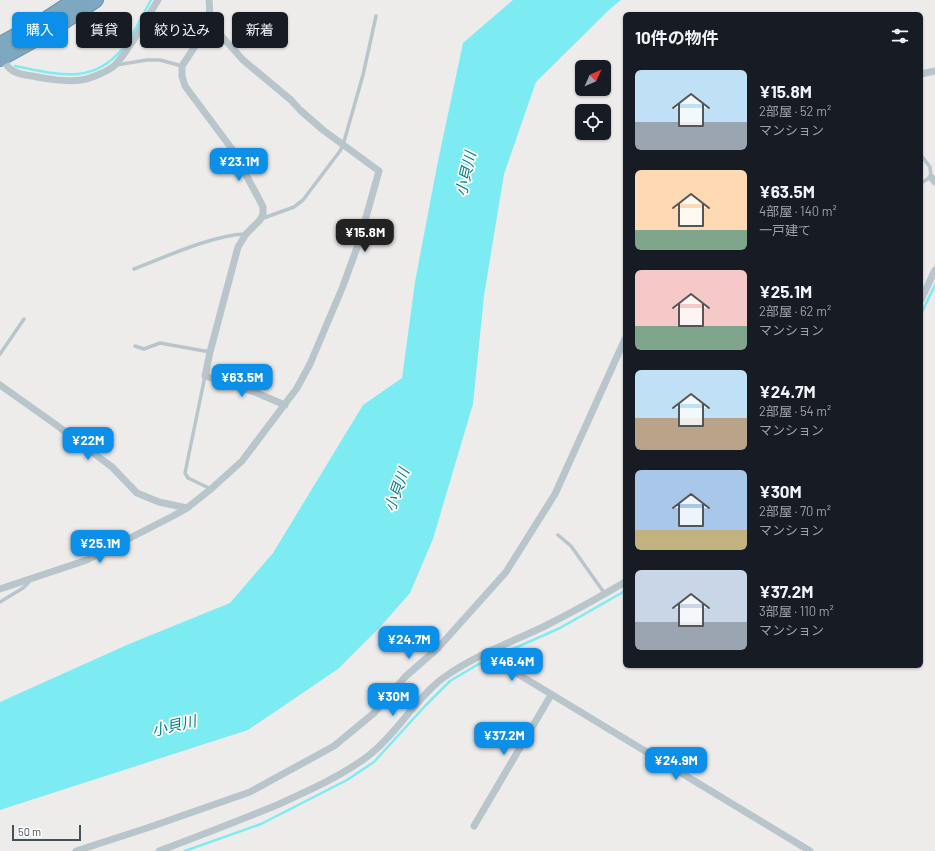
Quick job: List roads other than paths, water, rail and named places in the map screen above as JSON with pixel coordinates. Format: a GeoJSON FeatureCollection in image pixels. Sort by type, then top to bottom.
{"type":"FeatureCollection","features":[{"type":"Feature","properties":{"kind":"highway"},"geometry":{"type":"LineString","coordinates":[[1,49],[75,0]]}},
{"type":"Feature","properties":{"kind":"highway"},"geometry":{"type":"LineString","coordinates":[[1,49],[47,33],[96,0]]}},
{"type":"Feature","properties":{"kind":"street"},"geometry":{"type":"LineString","coordinates":[[1,49],[9,69],[16,74],[60,80],[82,80],[94,76],[115,65],[143,26],[158,0]]}},
{"type":"Feature","properties":{"kind":"street"},"geometry":{"type":"LineString","coordinates":[[209,0],[209,12]]}},
{"type":"Feature","properties":{"kind":"street"},"geometry":{"type":"LineString","coordinates":[[0,589],[31,580],[87,560],[187,508],[211,489],[242,461],[297,388],[307,370],[330,318],[359,242],[379,171],[317,125],[291,100],[243,60],[224,39]]}},
{"type":"Feature","properties":{"kind":"street"},"geometry":{"type":"LineString","coordinates":[[194,48],[182,66],[182,76],[185,86],[232,149],[260,198],[263,207],[263,214],[260,220],[246,234],[238,247],[205,376],[257,393],[285,405]]}},
{"type":"Feature","properties":{"kind":"street"},"geometry":{"type":"LineString","coordinates":[[923,74],[935,71]]}},
{"type":"Feature","properties":{"kind":"street"},"geometry":{"type":"LineString","coordinates":[[923,296],[935,270]]}},
{"type":"Feature","properties":{"kind":"street"},"geometry":{"type":"LineString","coordinates":[[76,851],[250,792],[334,746],[374,713],[405,677],[438,648],[506,572],[555,494],[623,343]]}},
{"type":"Feature","properties":{"kind":"street"},"geometry":{"type":"LineString","coordinates":[[0,385],[112,467],[137,493],[159,502],[187,508]]}},
{"type":"Feature","properties":{"kind":"street"},"geometry":{"type":"LineString","coordinates":[[159,851],[230,825],[298,796],[349,769],[369,756],[442,678],[491,650],[585,606],[623,583]]}},
{"type":"Feature","properties":{"kind":"street"},"geometry":{"type":"LineString","coordinates":[[491,650],[497,662],[810,851]]}},
{"type":"Feature","properties":{"kind":"street"},"geometry":{"type":"LineString","coordinates":[[474,826],[551,695]]}},
{"type":"Feature","properties":{"kind":"lane"},"geometry":{"type":"LineString","coordinates":[[260,220],[294,207],[303,200],[340,152],[363,75],[376,16]]}},
{"type":"Feature","properties":{"kind":"lane"},"geometry":{"type":"LineString","coordinates":[[115,65],[146,60],[160,60],[182,66]]}},
{"type":"Feature","properties":{"kind":"lane"},"geometry":{"type":"LineString","coordinates":[[923,158],[930,167],[933,179],[923,182]]}},
{"type":"Feature","properties":{"kind":"lane"},"geometry":{"type":"LineString","coordinates":[[134,269],[211,241],[238,234],[246,234]]}},
{"type":"Feature","properties":{"kind":"lane"},"geometry":{"type":"LineString","coordinates":[[0,354],[24,319]]}},
{"type":"Feature","properties":{"kind":"lane"},"geometry":{"type":"LineString","coordinates":[[135,346],[144,349],[160,342],[210,352]]}},
{"type":"Feature","properties":{"kind":"lane"},"geometry":{"type":"LineString","coordinates":[[205,376],[185,472],[188,478],[211,489]]}},
{"type":"Feature","properties":{"kind":"lane"},"geometry":{"type":"LineString","coordinates":[[558,535],[571,546],[605,594]]}},
{"type":"Feature","properties":{"kind":"lane"},"geometry":{"type":"LineString","coordinates":[[0,602],[23,588],[31,580]]}},
{"type":"Feature","properties":{"kind":"water","name":"小貝川"},"geometry":{"type":"Polygon","coordinates":[[[513,0],[621,0],[536,82],[504,174],[484,296],[473,404],[433,539],[410,593],[381,626],[338,669],[248,730],[0,810],[0,702],[129,644],[230,603],[273,553],[363,405],[402,378],[415,282],[437,166],[463,43],[513,0]]]}},
{"type":"Feature","properties":{"kind":"waterway"},"geometry":{"type":"LineString","coordinates":[[15,66],[59,74],[86,73],[99,68],[111,60],[127,43],[151,0]]}},
{"type":"Feature","properties":{"kind":"waterway"},"geometry":{"type":"LineString","coordinates":[[923,310],[935,285]]}},
{"type":"Feature","properties":{"kind":"waterway"},"geometry":{"type":"LineString","coordinates":[[185,851],[261,824],[347,780],[374,762],[450,681],[477,665],[560,628],[623,592]]}}]}
